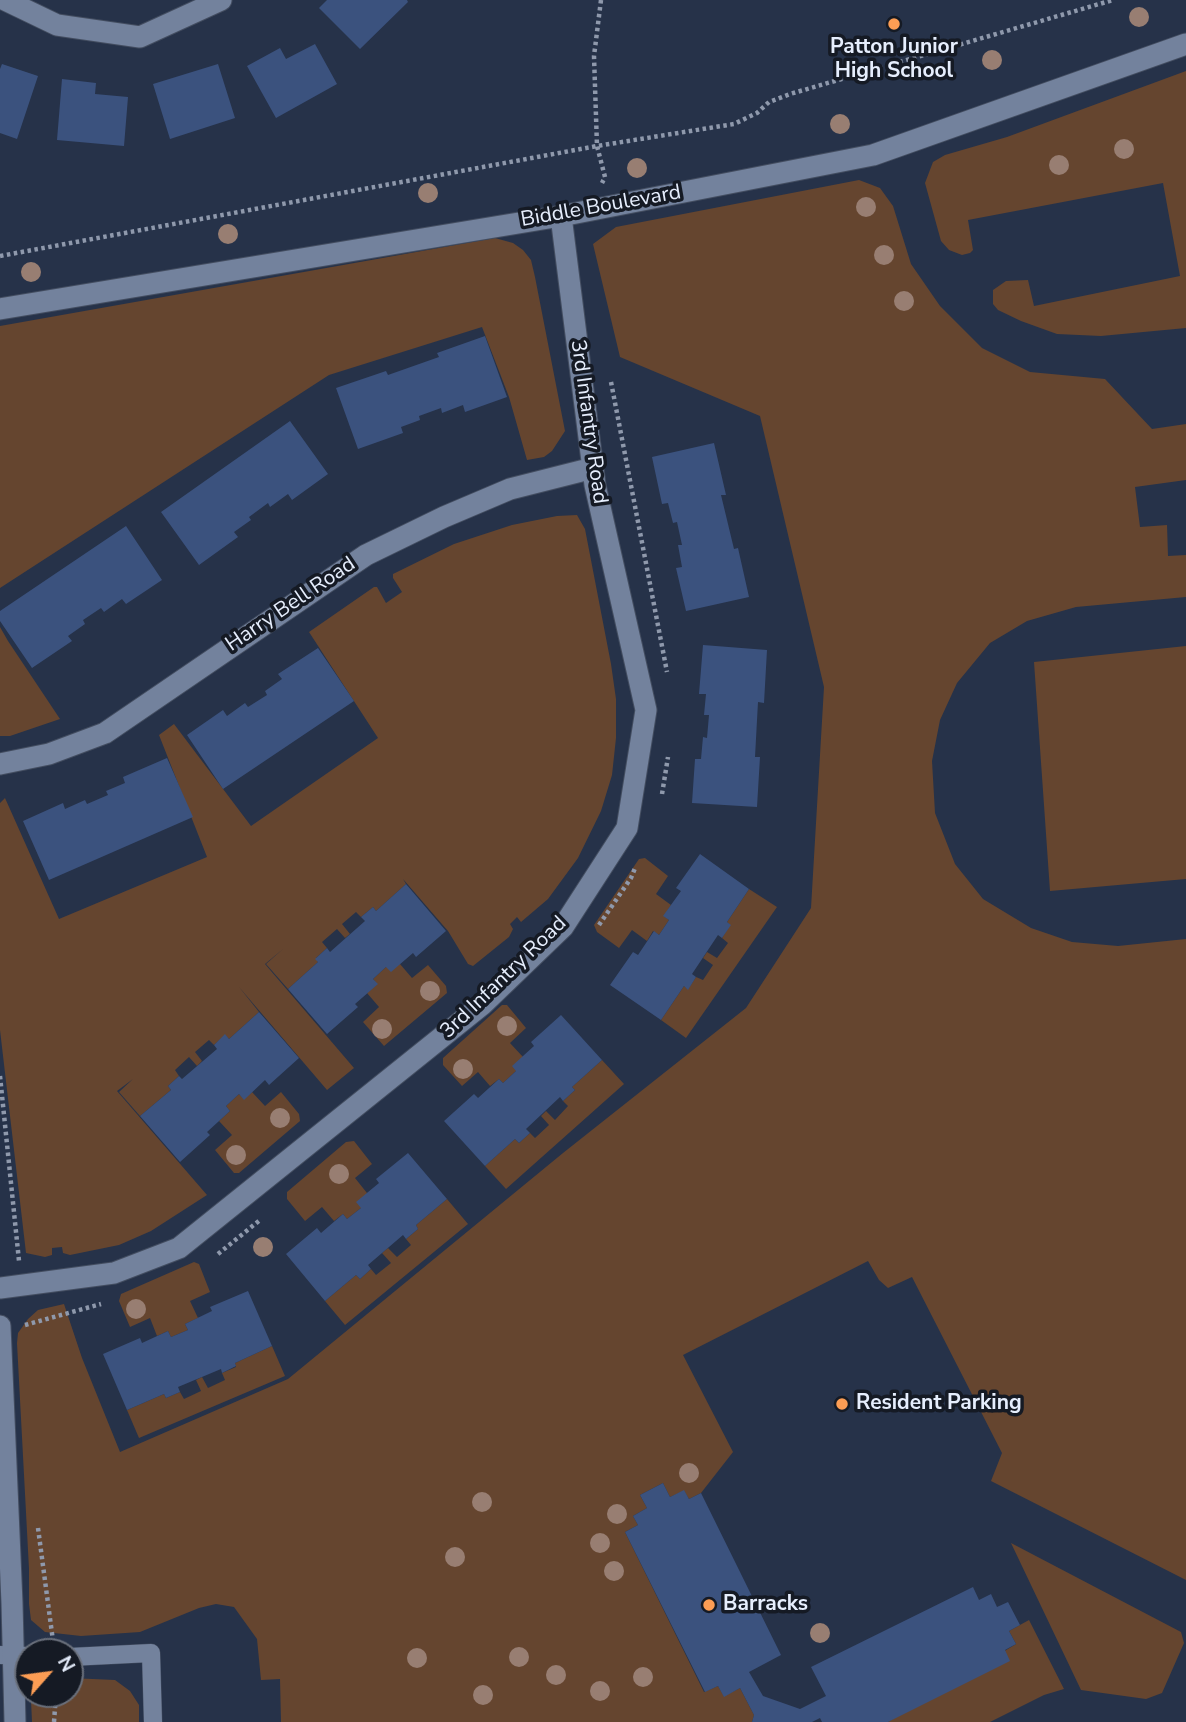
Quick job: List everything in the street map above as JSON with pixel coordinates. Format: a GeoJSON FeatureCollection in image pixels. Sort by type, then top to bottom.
{"type":"FeatureCollection","features":[{"type":"Feature","properties":{"kind":"street"},"geometry":{"type":"LineString","coordinates":[[5,0],[57,25],[140,37],[221,0]]}},
{"type":"Feature","properties":{"kind":"street","name":"Biddle Boulevard"},"geometry":{"type":"LineString","coordinates":[[0,309],[561,216],[873,155],[1186,44]]}},
{"type":"Feature","properties":{"kind":"street","name":"3rd Infantry Road"},"geometry":{"type":"LineString","coordinates":[[0,1288],[114,1273],[178,1248],[483,1004],[563,927],[627,828],[646,710],[595,485],[561,216]]}},
{"type":"Feature","properties":{"kind":"street","name":"Harry Bell Road"},"geometry":{"type":"LineString","coordinates":[[0,764],[49,754],[105,733],[366,555],[443,517],[510,489],[593,468]]}},
{"type":"Feature","properties":{"kind":"street"},"geometry":{"type":"LineString","coordinates":[[0,1326],[14,1656]]}},
{"type":"Feature","properties":{"kind":"lane"},"geometry":{"type":"LineString","coordinates":[[84,1656],[151,1653],[153,1722]]}},
{"type":"Feature","properties":{"kind":"path"},"geometry":{"type":"LineString","coordinates":[[590,210],[604,177],[597,146],[594,56],[601,0]]}},
{"type":"Feature","properties":{"kind":"path"},"geometry":{"type":"LineString","coordinates":[[0,256],[597,146],[734,124],[757,113],[769,102],[790,94],[1114,0]]}},
{"type":"Feature","properties":{"kind":"path"},"geometry":{"type":"LineString","coordinates":[[610,377],[668,676]]}},
{"type":"Feature","properties":{"kind":"path"},"geometry":{"type":"LineString","coordinates":[[660,801],[667,774],[668,747]]}},
{"type":"Feature","properties":{"kind":"path"},"geometry":{"type":"LineString","coordinates":[[592,933],[624,889],[636,866]]}},
{"type":"Feature","properties":{"kind":"path"},"geometry":{"type":"LineString","coordinates":[[212,1258],[263,1217]]}},
{"type":"Feature","properties":{"kind":"path"},"geometry":{"type":"LineString","coordinates":[[24,1325],[102,1303]]}},
{"type":"Feature","properties":{"kind":"shaded area"},"geometry":{"type":"Polygon","coordinates":[[[1186,71],[1186,328],[1101,336],[1057,334],[998,310],[993,304],[993,290],[1006,281],[1028,280],[1034,306],[1180,276],[1163,183],[968,220],[973,250],[962,255],[949,250],[941,241],[925,183],[933,162],[945,155],[1007,137],[1186,71]]]}},
{"type":"Feature","properties":{"kind":"shaded area"},"geometry":{"type":"Polygon","coordinates":[[[859,180],[880,188],[893,206],[911,264],[940,306],[982,348],[1030,372],[1105,379],[1152,429],[1186,424],[1186,480],[1135,487],[1140,527],[1167,525],[1168,556],[1186,555],[1186,597],[1076,607],[1027,621],[990,643],[957,683],[940,720],[932,761],[935,813],[955,864],[983,899],[1031,928],[1072,942],[1118,946],[1186,939],[1186,1580],[991,1481],[1002,1453],[912,1277],[888,1288],[879,1280],[868,1261],[683,1355],[733,1452],[701,1493],[689,1499],[684,1491],[670,1497],[663,1483],[640,1495],[647,1508],[633,1516],[638,1525],[625,1532],[704,1692],[718,1686],[724,1696],[740,1688],[754,1715],[752,1722],[281,1722],[280,1679],[261,1680],[257,1639],[234,1607],[216,1604],[199,1608],[140,1632],[81,1636],[45,1632],[31,1620],[29,1604],[17,1343],[18,1333],[28,1319],[38,1310],[64,1304],[82,1358],[120,1452],[288,1379],[563,1153],[746,1008],[811,908],[824,687],[760,416],[620,357],[593,244],[616,227],[859,180]]]}},
{"type":"Feature","properties":{"kind":"shaded area"},"geometry":{"type":"Polygon","coordinates":[[[495,238],[513,243],[523,250],[531,260],[535,277],[565,431],[552,451],[544,457],[527,460],[509,397],[482,327],[329,375],[0,588],[0,326],[495,238]]]}},
{"type":"Feature","properties":{"kind":"shaded area"},"geometry":{"type":"Polygon","coordinates":[[[577,515],[585,529],[611,664],[616,699],[616,738],[612,775],[601,811],[578,858],[548,899],[521,922],[517,917],[510,924],[513,929],[509,937],[473,966],[468,964],[448,931],[403,879],[406,884],[376,911],[373,907],[361,917],[356,912],[342,924],[350,934],[345,938],[337,929],[322,942],[327,948],[316,958],[318,962],[288,989],[266,964],[283,949],[265,964],[354,1068],[327,1090],[239,987],[259,1012],[229,1039],[225,1035],[214,1045],[209,1040],[195,1052],[202,1061],[197,1066],[189,1057],[175,1070],[179,1076],[168,1086],[171,1090],[140,1116],[119,1092],[133,1079],[117,1091],[207,1195],[151,1231],[119,1245],[70,1255],[63,1253],[62,1247],[52,1248],[52,1255],[45,1257],[26,1253],[0,1030],[0,803],[5,798],[59,919],[207,857],[159,735],[174,724],[251,826],[378,738],[309,632],[374,587],[377,587],[386,603],[402,592],[393,574],[454,544],[512,525],[577,515]]]}},
{"type":"Feature","properties":{"kind":"shaded area"},"geometry":{"type":"Polygon","coordinates":[[[0,627],[60,719],[10,736],[0,736],[0,627]]]}},
{"type":"Feature","properties":{"kind":"shaded area"},"geometry":{"type":"Polygon","coordinates":[[[1186,646],[1186,879],[1050,891],[1034,662],[1186,646]]]}},
{"type":"Feature","properties":{"kind":"shaded area"},"geometry":{"type":"Polygon","coordinates":[[[645,858],[668,876],[656,894],[671,905],[664,916],[669,920],[659,935],[653,931],[647,941],[632,930],[619,948],[597,932],[594,925],[639,859],[645,858]]]}},
{"type":"Feature","properties":{"kind":"shaded area"},"geometry":{"type":"Polygon","coordinates":[[[749,889],[777,907],[686,1038],[661,1020],[684,986],[688,989],[696,977],[703,980],[713,965],[703,958],[707,952],[717,958],[728,943],[722,938],[730,925],[727,922],[749,889]]]}},
{"type":"Feature","properties":{"kind":"shaded area"},"geometry":{"type":"Polygon","coordinates":[[[400,964],[412,978],[428,965],[446,986],[447,993],[384,1046],[363,1022],[379,1007],[367,993],[377,984],[373,979],[386,967],[400,964]]]}},
{"type":"Feature","properties":{"kind":"shaded area"},"geometry":{"type":"Polygon","coordinates":[[[502,1005],[507,1005],[526,1028],[510,1043],[523,1057],[516,1071],[503,1083],[499,1079],[490,1086],[478,1072],[462,1086],[443,1065],[443,1058],[502,1005]]]}},
{"type":"Feature","properties":{"kind":"shaded area"},"geometry":{"type":"Polygon","coordinates":[[[602,1060],[624,1084],[506,1189],[485,1166],[515,1139],[519,1143],[530,1133],[535,1138],[549,1125],[541,1116],[546,1111],[555,1120],[568,1106],[563,1101],[575,1090],[572,1087],[602,1060]]]}},
{"type":"Feature","properties":{"kind":"shaded area"},"geometry":{"type":"Polygon","coordinates":[[[252,1092],[265,1106],[281,1092],[299,1114],[300,1121],[239,1173],[234,1173],[215,1150],[232,1135],[219,1121],[230,1111],[226,1106],[239,1094],[244,1099],[252,1092]]]}},
{"type":"Feature","properties":{"kind":"shaded area"},"geometry":{"type":"Polygon","coordinates":[[[354,1141],[372,1164],[355,1178],[367,1193],[361,1208],[347,1219],[343,1214],[334,1221],[322,1207],[305,1221],[287,1199],[287,1192],[346,1142],[354,1141]]]}},
{"type":"Feature","properties":{"kind":"shaded area"},"geometry":{"type":"Polygon","coordinates":[[[447,1199],[468,1224],[345,1325],[325,1301],[356,1275],[360,1279],[371,1269],[376,1275],[391,1263],[382,1253],[388,1248],[397,1257],[411,1245],[406,1239],[418,1229],[416,1225],[447,1199]]]}},
{"type":"Feature","properties":{"kind":"shaded area"},"geometry":{"type":"Polygon","coordinates":[[[194,1262],[199,1264],[210,1292],[190,1301],[198,1318],[185,1324],[188,1330],[171,1337],[168,1331],[157,1336],[150,1318],[130,1327],[119,1301],[121,1294],[194,1262]]]}},
{"type":"Feature","properties":{"kind":"shaded area"},"geometry":{"type":"Polygon","coordinates":[[[272,1346],[285,1376],[139,1438],[127,1410],[164,1394],[166,1398],[180,1392],[184,1399],[201,1391],[196,1380],[202,1377],[208,1388],[225,1380],[222,1373],[236,1367],[235,1363],[272,1346]]]}},
{"type":"Feature","properties":{"kind":"shaded area"},"geometry":{"type":"Polygon","coordinates":[[[1011,1543],[1181,1632],[1184,1643],[1162,1693],[1146,1699],[1081,1690],[1011,1543]]]}},
{"type":"Feature","properties":{"kind":"shaded area"},"geometry":{"type":"Polygon","coordinates":[[[1029,1620],[1064,1689],[1044,1695],[990,1722],[888,1722],[1016,1644],[1009,1631],[1029,1620]]]}},
{"type":"Feature","properties":{"kind":"shaded area"},"geometry":{"type":"Polygon","coordinates":[[[84,1679],[115,1680],[130,1691],[139,1705],[139,1722],[32,1722],[31,1708],[84,1708],[84,1679]]]}},
{"type":"Feature","properties":{"kind":"building"},"geometry":{"type":"Polygon","coordinates":[[[327,0],[408,2],[360,49],[319,8],[327,0]]]}},
{"type":"Feature","properties":{"kind":"building"},"geometry":{"type":"Polygon","coordinates":[[[315,44],[337,84],[276,118],[247,66],[280,48],[286,59],[315,44]]]}},
{"type":"Feature","properties":{"kind":"building"},"geometry":{"type":"Polygon","coordinates":[[[2,64],[38,76],[17,139],[0,133],[2,64]]]}},
{"type":"Feature","properties":{"kind":"building"},"geometry":{"type":"Polygon","coordinates":[[[218,64],[235,118],[170,139],[153,84],[218,64]]]}},
{"type":"Feature","properties":{"kind":"building"},"geometry":{"type":"Polygon","coordinates":[[[62,79],[96,83],[95,94],[128,97],[124,146],[57,140],[62,79]]]}},
{"type":"Feature","properties":{"kind":"building"},"geometry":{"type":"Polygon","coordinates":[[[485,336],[507,397],[465,412],[463,405],[442,413],[441,408],[419,416],[420,420],[401,427],[403,433],[358,449],[336,388],[386,371],[388,375],[439,357],[437,353],[485,336]]]}},
{"type":"Feature","properties":{"kind":"building"},"geometry":{"type":"Polygon","coordinates":[[[290,421],[328,474],[292,500],[288,494],[270,507],[268,503],[234,532],[238,537],[199,565],[161,512],[290,421]]]}},
{"type":"Feature","properties":{"kind":"building"},"geometry":{"type":"Polygon","coordinates":[[[714,443],[726,495],[721,495],[734,549],[738,548],[749,597],[686,611],[676,568],[682,567],[678,545],[682,545],[677,522],[673,523],[668,503],[662,504],[652,457],[714,443]]]}},
{"type":"Feature","properties":{"kind":"building"},"geometry":{"type":"Polygon","coordinates":[[[126,526],[162,580],[126,604],[122,599],[104,612],[101,608],[83,620],[85,624],[68,636],[72,641],[32,668],[0,621],[0,611],[126,526]]]}},
{"type":"Feature","properties":{"kind":"building"},"geometry":{"type":"Polygon","coordinates":[[[703,645],[767,650],[764,703],[758,702],[755,757],[760,757],[757,807],[692,803],[695,759],[701,759],[703,737],[707,738],[709,715],[704,715],[706,694],[699,694],[703,645]]]}},
{"type":"Feature","properties":{"kind":"building"},"geometry":{"type":"Polygon","coordinates":[[[318,648],[354,701],[223,789],[187,735],[223,710],[227,716],[245,703],[248,707],[267,695],[265,691],[282,679],[278,674],[318,648]]]}},
{"type":"Feature","properties":{"kind":"building"},"geometry":{"type":"Polygon","coordinates":[[[167,758],[193,817],[49,880],[23,821],[63,803],[65,809],[85,800],[87,804],[108,795],[106,791],[125,783],[123,777],[167,758]]]}},
{"type":"Feature","properties":{"kind":"building"},"geometry":{"type":"Polygon","coordinates":[[[700,854],[749,889],[727,922],[731,925],[722,938],[718,935],[692,974],[696,977],[688,990],[684,986],[661,1020],[610,985],[633,952],[638,955],[654,931],[659,935],[669,920],[663,916],[681,891],[676,888],[700,854]]]}},
{"type":"Feature","properties":{"kind":"building"},"geometry":{"type":"Polygon","coordinates":[[[406,884],[446,931],[416,957],[413,953],[391,972],[386,967],[373,979],[378,984],[355,1004],[358,1007],[327,1034],[288,989],[318,962],[315,959],[327,948],[330,952],[365,921],[361,917],[373,907],[376,911],[406,884]]]}},
{"type":"Feature","properties":{"kind":"building"},"geometry":{"type":"Polygon","coordinates":[[[259,1012],[299,1058],[269,1085],[265,1080],[244,1100],[239,1094],[226,1106],[230,1111],[207,1132],[210,1135],[180,1162],[140,1116],[171,1090],[168,1086],[179,1076],[182,1079],[217,1049],[214,1045],[225,1034],[229,1039],[259,1012]]]}},
{"type":"Feature","properties":{"kind":"building"},"geometry":{"type":"Polygon","coordinates":[[[561,1015],[602,1060],[572,1087],[575,1090],[563,1101],[560,1097],[526,1129],[530,1133],[519,1143],[515,1139],[485,1166],[444,1121],[474,1094],[478,1098],[499,1079],[503,1083],[516,1071],[512,1066],[534,1046],[531,1042],[561,1015]]]}},
{"type":"Feature","properties":{"kind":"building"},"geometry":{"type":"Polygon","coordinates":[[[408,1153],[447,1199],[416,1225],[418,1229],[406,1239],[403,1235],[368,1265],[371,1269],[360,1279],[356,1275],[325,1301],[286,1254],[317,1228],[321,1233],[343,1214],[347,1219],[361,1208],[356,1202],[379,1183],[376,1179],[408,1153]]]}},
{"type":"Feature","properties":{"kind":"building"},"geometry":{"type":"Polygon","coordinates":[[[248,1291],[272,1346],[235,1363],[236,1366],[222,1373],[221,1369],[178,1387],[180,1392],[166,1398],[164,1394],[127,1410],[103,1354],[140,1338],[142,1343],[168,1331],[171,1337],[188,1330],[185,1324],[212,1311],[210,1307],[248,1291]]]}},
{"type":"Feature","properties":{"kind":"building","name":"Barracks"},"geometry":{"type":"Polygon","coordinates":[[[663,1483],[670,1497],[684,1490],[689,1499],[701,1493],[781,1655],[749,1672],[763,1696],[800,1709],[826,1696],[811,1667],[973,1587],[979,1600],[991,1594],[997,1607],[1008,1602],[1020,1625],[1009,1631],[1016,1644],[1005,1650],[1010,1661],[888,1722],[822,1722],[820,1718],[812,1722],[752,1722],[754,1715],[740,1688],[724,1697],[718,1686],[705,1692],[625,1532],[638,1525],[633,1516],[647,1508],[640,1495],[663,1483]]]}},
{"type":"Feature","properties":{"kind":"place","name":"Patton Junior High School"},"geometry":{"type":"Point","coordinates":[894,24]}},
{"type":"Feature","properties":{"kind":"place","name":"Resident Parking"},"geometry":{"type":"Point","coordinates":[842,1404]}},
{"type":"Feature","properties":{"kind":"place","name":"Barracks"},"geometry":{"type":"Point","coordinates":[709,1605]}}]}
